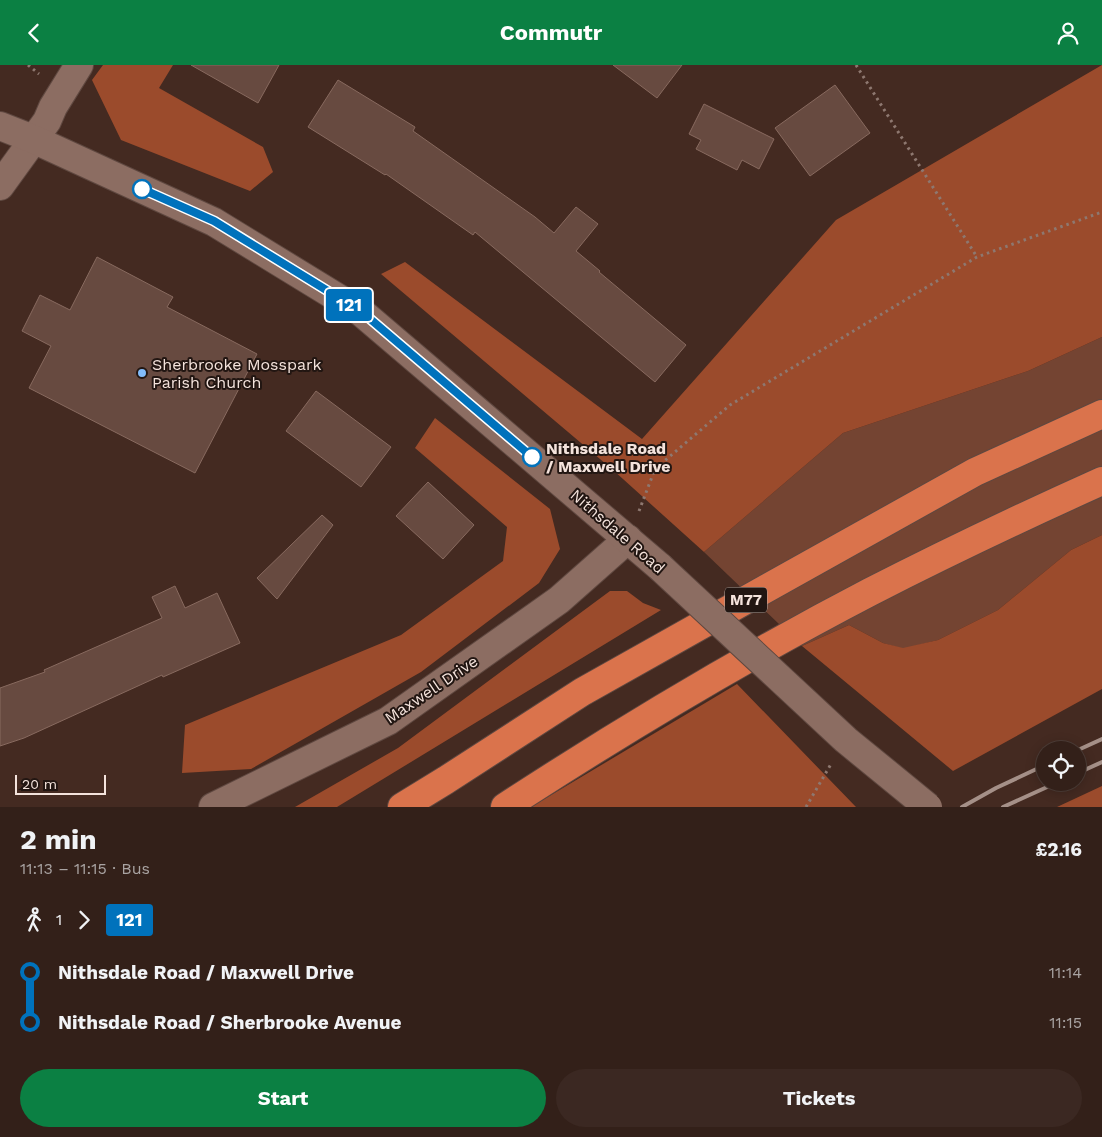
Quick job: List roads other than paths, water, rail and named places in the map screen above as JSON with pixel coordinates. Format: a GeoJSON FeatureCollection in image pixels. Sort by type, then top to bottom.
{"type":"FeatureCollection","features":[{"type":"Feature","properties":{"kind":"highway","name":"M77"},"geometry":{"type":"LineString","coordinates":[[402,807],[582,692],[760,591],[975,472],[1102,414]]}},
{"type":"Feature","properties":{"kind":"highway"},"geometry":{"type":"LineString","coordinates":[[505,807],[691,691],[806,627],[928,563],[1102,481]]}},
{"type":"Feature","properties":{"kind":"street"},"geometry":{"type":"LineString","coordinates":[[0,186],[47,121],[53,107],[79,65]]}},
{"type":"Feature","properties":{"kind":"street","name":"Nithsdale Road"},"geometry":{"type":"LineString","coordinates":[[0,126],[34,139],[214,221],[362,312],[628,539],[846,740],[928,807]]}},
{"type":"Feature","properties":{"kind":"street","name":"Maxwell Drive"},"geometry":{"type":"LineString","coordinates":[[214,807],[388,721],[559,601],[628,539]]}},
{"type":"Feature","properties":{"kind":"railway"},"geometry":{"type":"LineString","coordinates":[[1086,746],[1102,739]]}},
{"type":"Feature","properties":{"kind":"railway"},"geometry":{"type":"LineString","coordinates":[[1086,769],[1102,762]]}},
{"type":"Feature","properties":{"kind":"railway"},"geometry":{"type":"LineString","coordinates":[[962,807],[1036,769]]}},
{"type":"Feature","properties":{"kind":"railway"},"geometry":{"type":"LineString","coordinates":[[1003,807],[1038,791]]}},
{"type":"Feature","properties":{"kind":"place","name":"Sherbrooke Mosspark Parish Church"},"geometry":{"type":"Point","coordinates":[142,373]}},
{"type":"Feature","properties":{"kind":"place","name":"Nithsdale Road / Maxwell Drive"},"geometry":{"type":"Point","coordinates":[532,457]}}]}
